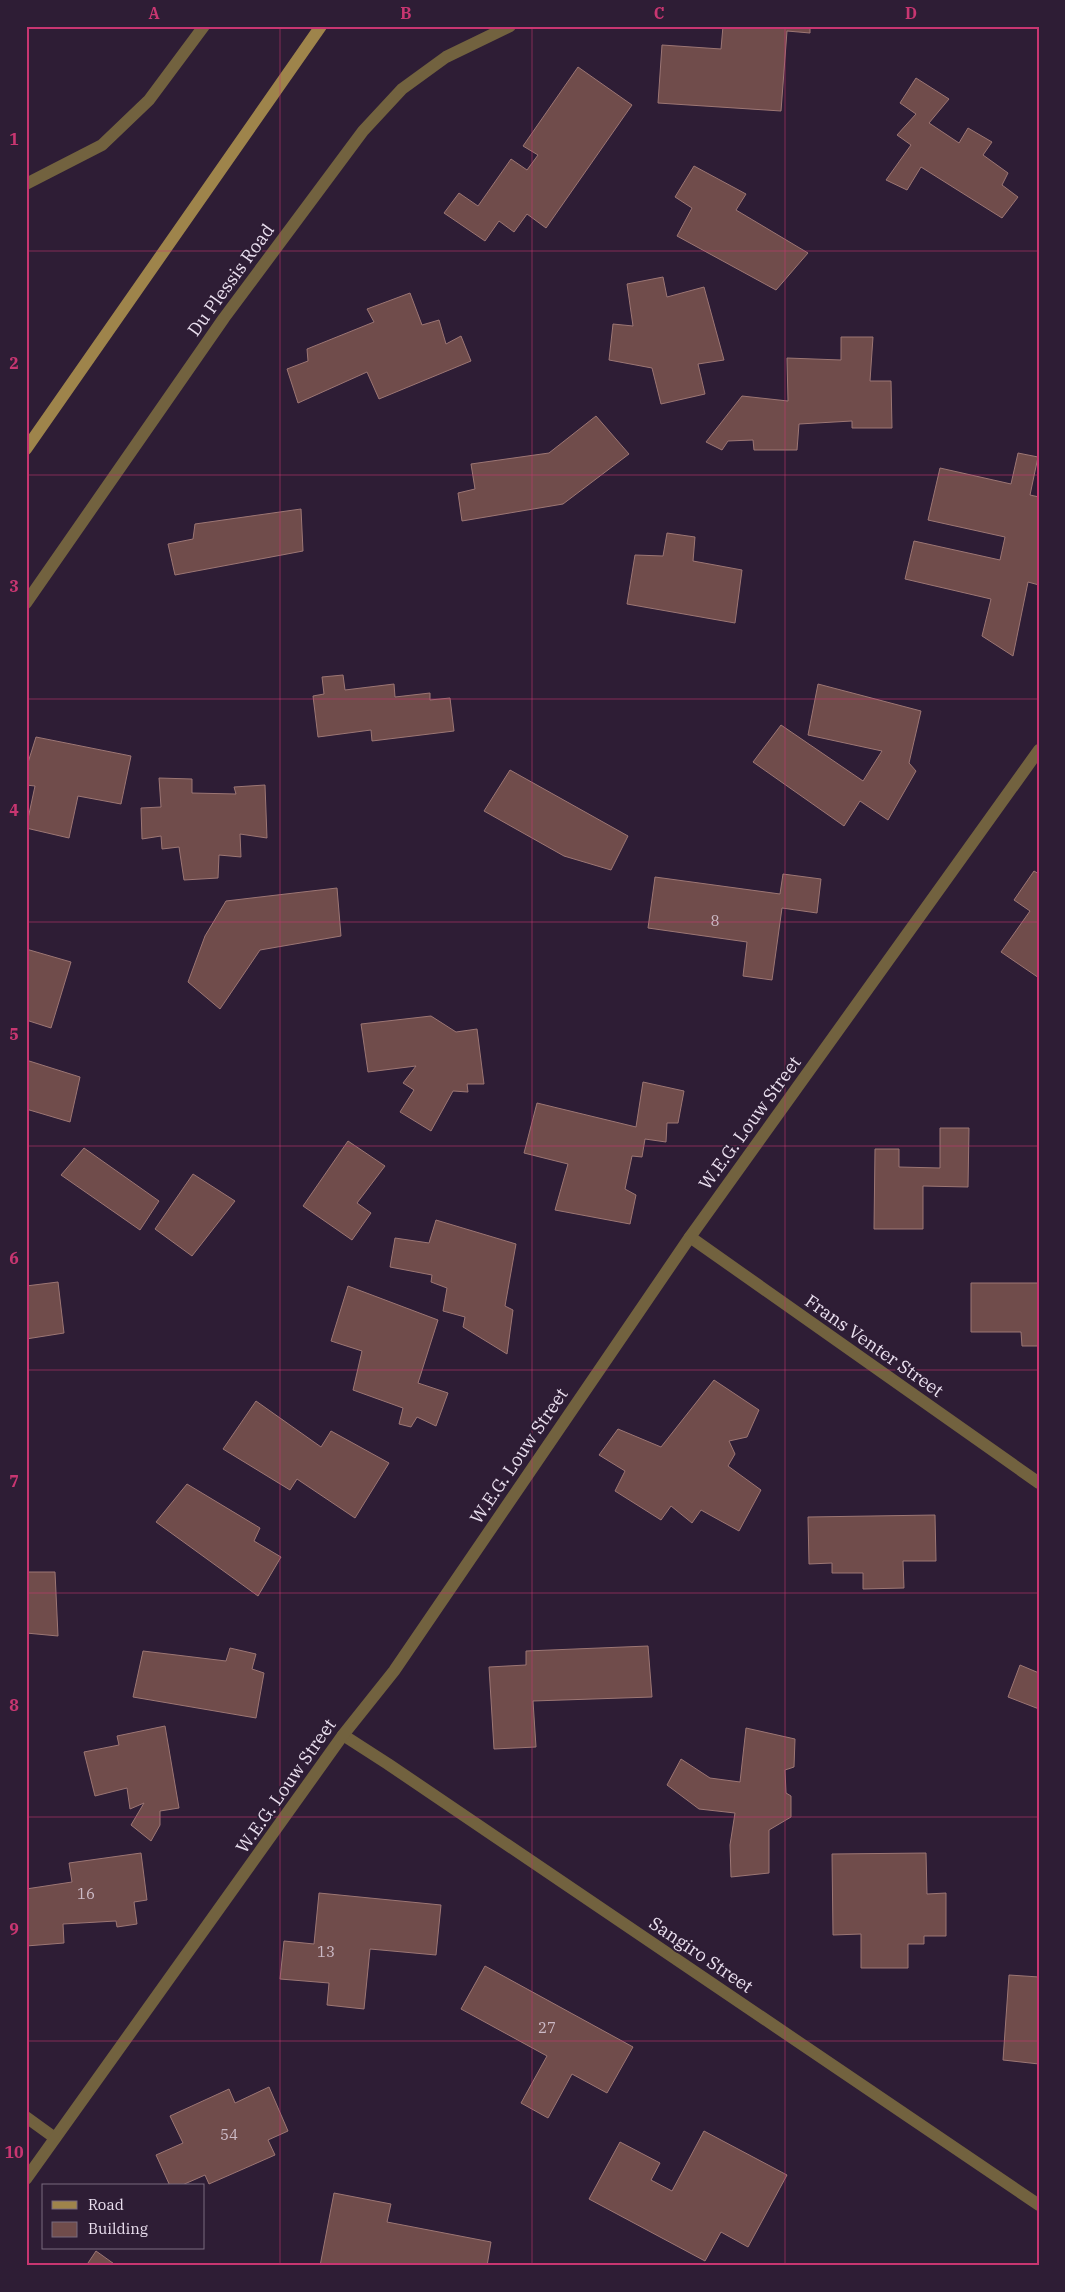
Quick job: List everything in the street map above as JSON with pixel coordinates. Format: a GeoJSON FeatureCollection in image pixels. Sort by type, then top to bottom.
{"type":"FeatureCollection","features":[{"type":"Feature","properties":{"kind":"street"},"geometry":{"type":"LineString","coordinates":[[26,184],[102,145],[149,100],[204,26]]}},
{"type":"Feature","properties":{"kind":"street"},"geometry":{"type":"LineString","coordinates":[[26,449],[321,26]]}},
{"type":"Feature","properties":{"kind":"street","name":"Du Plessis Road"},"geometry":{"type":"LineString","coordinates":[[26,603],[224,318],[363,132],[402,89],[446,57],[510,26]]}},
{"type":"Feature","properties":{"kind":"street","name":"W.E.G. Louw Street"},"geometry":{"type":"LineString","coordinates":[[26,2179],[343,1735],[394,1671],[690,1237],[1037,756]]}},
{"type":"Feature","properties":{"kind":"street","name":"Frans Venter Street"},"geometry":{"type":"LineString","coordinates":[[690,1237],[1039,1484]]}},
{"type":"Feature","properties":{"kind":"street","name":"Sangiro Street"},"geometry":{"type":"LineString","coordinates":[[343,1735],[1039,2205]]}},
{"type":"Feature","properties":{"kind":"street"},"geometry":{"type":"LineString","coordinates":[[26,2117],[55,2138]]}},
{"type":"Feature","properties":{"kind":"building"},"geometry":{"type":"Polygon","coordinates":[[[723,26],[810,26],[810,33],[787,31],[781,111],[658,103],[662,45],[721,49],[723,26]]]}},
{"type":"Feature","properties":{"kind":"building"},"geometry":{"type":"Polygon","coordinates":[[[578,67],[632,105],[546,228],[527,214],[514,232],[499,221],[485,241],[444,213],[459,193],[478,206],[511,159],[527,170],[538,155],[523,146],[578,67]]]}},
{"type":"Feature","properties":{"kind":"building"},"geometry":{"type":"Polygon","coordinates":[[[916,78],[949,99],[929,123],[959,143],[968,128],[992,142],[983,155],[1008,173],[1002,185],[1018,197],[1002,218],[921,167],[907,190],[886,180],[911,145],[897,135],[916,114],[900,103],[916,78]]]}},
{"type":"Feature","properties":{"kind":"building"},"geometry":{"type":"Polygon","coordinates":[[[694,166],[746,194],[736,210],[808,253],[776,290],[677,236],[692,208],[675,197],[694,166]]]}},
{"type":"Feature","properties":{"kind":"building"},"geometry":{"type":"Polygon","coordinates":[[[663,277],[667,297],[704,287],[724,360],[698,364],[705,394],[661,404],[652,368],[609,360],[613,324],[633,326],[627,284],[663,277]]]}},
{"type":"Feature","properties":{"kind":"building"},"geometry":{"type":"Polygon","coordinates":[[[410,293],[422,325],[439,320],[446,344],[461,336],[471,361],[379,399],[367,372],[298,403],[287,369],[308,361],[307,349],[374,322],[367,309],[410,293]]]}},
{"type":"Feature","properties":{"kind":"building"},"geometry":{"type":"Polygon","coordinates":[[[841,337],[873,337],[870,381],[891,381],[892,428],[852,428],[852,421],[799,424],[797,450],[754,450],[753,440],[728,441],[722,450],[706,442],[742,396],[788,401],[787,358],[841,360],[841,337]]]}},
{"type":"Feature","properties":{"kind":"building"},"geometry":{"type":"Polygon","coordinates":[[[596,416],[629,454],[563,504],[462,521],[458,493],[475,489],[471,464],[549,453],[596,416]]]}},
{"type":"Feature","properties":{"kind":"building"},"geometry":{"type":"Polygon","coordinates":[[[1018,453],[1038,457],[1030,495],[1039,497],[1039,585],[1028,582],[1013,656],[982,636],[991,599],[905,579],[914,541],[1000,560],[1005,537],[928,520],[940,468],[1011,484],[1018,453]]]}},
{"type":"Feature","properties":{"kind":"building"},"geometry":{"type":"Polygon","coordinates":[[[301,509],[303,551],[175,575],[168,544],[193,539],[195,524],[301,509]]]}},
{"type":"Feature","properties":{"kind":"building"},"geometry":{"type":"Polygon","coordinates":[[[667,533],[695,537],[693,561],[742,570],[735,623],[627,604],[635,555],[663,556],[667,533]]]}},
{"type":"Feature","properties":{"kind":"building"},"geometry":{"type":"Polygon","coordinates":[[[343,675],[345,690],[394,684],[395,697],[430,693],[430,700],[450,698],[454,731],[372,741],[371,730],[318,737],[313,696],[324,694],[322,677],[343,675]]]}},
{"type":"Feature","properties":{"kind":"building"},"geometry":{"type":"Polygon","coordinates":[[[818,684],[921,711],[909,763],[916,771],[888,820],[860,801],[844,826],[753,762],[781,725],[863,781],[882,751],[808,735],[818,684]]]}},
{"type":"Feature","properties":{"kind":"building"},"geometry":{"type":"Polygon","coordinates":[[[36,737],[131,756],[121,804],[78,796],[69,838],[26,828],[35,786],[26,785],[26,769],[36,737]]]}},
{"type":"Feature","properties":{"kind":"building"},"geometry":{"type":"Polygon","coordinates":[[[510,770],[628,836],[611,870],[564,856],[484,811],[510,770]]]}},
{"type":"Feature","properties":{"kind":"building"},"geometry":{"type":"Polygon","coordinates":[[[159,778],[192,779],[192,793],[236,794],[234,787],[265,785],[267,838],[240,834],[241,857],[219,855],[218,878],[184,880],[179,847],[162,849],[161,836],[142,839],[141,808],[161,807],[159,778]]]}},
{"type":"Feature","properties":{"kind":"building"},"geometry":{"type":"Polygon","coordinates":[[[1034,871],[1039,874],[1039,978],[1001,952],[1030,911],[1014,900],[1034,871]]]}},
{"type":"Feature","properties":{"kind":"building"},"geometry":{"type":"Polygon","coordinates":[[[783,874],[821,879],[817,913],[782,908],[772,980],[743,976],[747,942],[648,928],[655,877],[780,894],[783,874]]]}},
{"type":"Feature","properties":{"kind":"building"},"geometry":{"type":"Polygon","coordinates":[[[337,888],[341,936],[260,950],[220,1009],[188,982],[205,936],[226,901],[337,888]]]}},
{"type":"Feature","properties":{"kind":"building"},"geometry":{"type":"Polygon","coordinates":[[[26,949],[71,962],[51,1028],[26,1020],[26,949]]]}},
{"type":"Feature","properties":{"kind":"building"},"geometry":{"type":"Polygon","coordinates":[[[431,1016],[456,1032],[477,1029],[484,1084],[467,1084],[468,1092],[453,1091],[431,1131],[400,1112],[414,1090],[403,1083],[416,1066],[368,1072],[361,1024],[431,1016]]]}},
{"type":"Feature","properties":{"kind":"building"},"geometry":{"type":"Polygon","coordinates":[[[26,1060],[80,1077],[70,1122],[26,1109],[26,1060]]]}},
{"type":"Feature","properties":{"kind":"building"},"geometry":{"type":"Polygon","coordinates":[[[643,1082],[684,1091],[678,1123],[667,1123],[666,1142],[645,1139],[642,1157],[632,1156],[625,1189],[636,1195],[630,1224],[555,1210],[568,1164],[524,1153],[537,1103],[636,1127],[643,1082]]]}},
{"type":"Feature","properties":{"kind":"building"},"geometry":{"type":"Polygon","coordinates":[[[940,1128],[969,1128],[968,1187],[923,1186],[923,1229],[874,1229],[875,1149],[899,1149],[899,1167],[940,1168],[940,1128]]]}},
{"type":"Feature","properties":{"kind":"building"},"geometry":{"type":"Polygon","coordinates":[[[348,1141],[385,1166],[357,1203],[371,1213],[352,1240],[303,1206],[348,1141]]]}},
{"type":"Feature","properties":{"kind":"building"},"geometry":{"type":"Polygon","coordinates":[[[84,1148],[159,1201],[140,1230],[61,1175],[84,1148]]]}},
{"type":"Feature","properties":{"kind":"building"},"geometry":{"type":"Polygon","coordinates":[[[193,1174],[235,1201],[192,1256],[155,1229],[193,1174]]]}},
{"type":"Feature","properties":{"kind":"building"},"geometry":{"type":"Polygon","coordinates":[[[436,1220],[516,1244],[505,1306],[513,1310],[507,1354],[463,1327],[465,1317],[443,1311],[447,1288],[431,1282],[432,1275],[390,1267],[395,1238],[429,1243],[436,1220]]]}},
{"type":"Feature","properties":{"kind":"building"},"geometry":{"type":"Polygon","coordinates":[[[58,1282],[64,1333],[26,1339],[26,1286],[58,1282]]]}},
{"type":"Feature","properties":{"kind":"building"},"geometry":{"type":"Polygon","coordinates":[[[971,1283],[1039,1283],[1039,1346],[1022,1346],[1021,1332],[971,1332],[971,1283]]]}},
{"type":"Feature","properties":{"kind":"building"},"geometry":{"type":"Polygon","coordinates":[[[348,1286],[438,1320],[418,1383],[448,1393],[436,1426],[417,1417],[411,1427],[399,1424],[403,1408],[353,1390],[362,1351],[331,1341],[348,1286]]]}},
{"type":"Feature","properties":{"kind":"building"},"geometry":{"type":"Polygon","coordinates":[[[714,1380],[759,1410],[747,1437],[729,1441],[735,1454],[728,1466],[761,1490],[739,1531],[701,1510],[692,1523],[671,1506],[661,1520],[615,1491],[625,1471],[599,1455],[618,1429],[661,1447],[714,1380]]]}},
{"type":"Feature","properties":{"kind":"building"},"geometry":{"type":"Polygon","coordinates":[[[256,1401],[321,1447],[331,1431],[389,1463],[355,1518],[297,1479],[290,1490],[223,1449],[256,1401]]]}},
{"type":"Feature","properties":{"kind":"building"},"geometry":{"type":"Polygon","coordinates":[[[187,1484],[260,1528],[254,1541],[281,1557],[258,1596],[156,1522],[187,1484]]]}},
{"type":"Feature","properties":{"kind":"building"},"geometry":{"type":"Polygon","coordinates":[[[935,1515],[936,1561],[903,1561],[904,1588],[863,1589],[863,1573],[832,1573],[832,1563],[809,1564],[808,1517],[935,1515]]]}},
{"type":"Feature","properties":{"kind":"building"},"geometry":{"type":"Polygon","coordinates":[[[26,1572],[55,1572],[58,1636],[26,1633],[26,1572]]]}},
{"type":"Feature","properties":{"kind":"building"},"geometry":{"type":"Polygon","coordinates":[[[648,1646],[652,1697],[533,1701],[536,1747],[494,1749],[489,1667],[526,1665],[526,1651],[648,1646]]]}},
{"type":"Feature","properties":{"kind":"building"},"geometry":{"type":"Polygon","coordinates":[[[230,1648],[256,1654],[252,1669],[264,1673],[256,1718],[133,1697],[143,1651],[226,1661],[230,1648]]]}},
{"type":"Feature","properties":{"kind":"building"},"geometry":{"type":"Polygon","coordinates":[[[1020,1665],[1039,1673],[1039,1709],[1008,1697],[1020,1665]]]}},
{"type":"Feature","properties":{"kind":"building"},"geometry":{"type":"Polygon","coordinates":[[[165,1726],[179,1808],[160,1811],[160,1825],[151,1841],[131,1825],[144,1803],[130,1809],[127,1788],[95,1796],[84,1752],[119,1745],[117,1736],[165,1726]]]}},
{"type":"Feature","properties":{"kind":"building"},"geometry":{"type":"Polygon","coordinates":[[[746,1728],[795,1739],[794,1767],[785,1770],[786,1793],[791,1796],[791,1817],[769,1830],[769,1873],[731,1877],[730,1845],[735,1813],[699,1809],[667,1785],[681,1759],[710,1778],[740,1782],[746,1728]]]}},
{"type":"Feature","properties":{"kind":"building"},"geometry":{"type":"Polygon","coordinates":[[[141,1853],[147,1900],[134,1902],[137,1924],[117,1927],[116,1921],[63,1924],[64,1943],[26,1946],[26,1889],[72,1882],[69,1863],[141,1853]]]}},
{"type":"Feature","properties":{"kind":"building"},"geometry":{"type":"Polygon","coordinates":[[[926,1853],[927,1894],[946,1893],[946,1936],[924,1936],[924,1944],[908,1944],[908,1968],[861,1968],[861,1934],[833,1935],[832,1854],[926,1853]]]}},
{"type":"Feature","properties":{"kind":"building"},"geometry":{"type":"Polygon","coordinates":[[[319,1893],[441,1905],[436,1955],[370,1949],[364,2009],[327,2005],[329,1983],[280,1979],[284,1941],[314,1944],[319,1893]]]}},
{"type":"Feature","properties":{"kind":"building"},"geometry":{"type":"Polygon","coordinates":[[[485,1966],[633,2047],[607,2093],[572,2074],[548,2118],[521,2103],[547,2056],[461,2009],[485,1966]]]}},
{"type":"Feature","properties":{"kind":"building"},"geometry":{"type":"Polygon","coordinates":[[[1009,1975],[1039,1977],[1039,2064],[1003,2060],[1009,1975]]]}},
{"type":"Feature","properties":{"kind":"building"},"geometry":{"type":"Polygon","coordinates":[[[269,2087],[288,2131],[268,2140],[275,2155],[209,2184],[205,2175],[185,2184],[169,2184],[156,2155],[183,2143],[170,2116],[229,2089],[235,2103],[269,2087]]]}},
{"type":"Feature","properties":{"kind":"building"},"geometry":{"type":"Polygon","coordinates":[[[704,2131],[787,2175],[748,2247],[721,2232],[705,2261],[589,2199],[620,2142],[660,2163],[651,2180],[672,2191],[704,2131]]]}},
{"type":"Feature","properties":{"kind":"building"},"geometry":{"type":"Polygon","coordinates":[[[334,2193],[391,2204],[387,2222],[491,2242],[487,2266],[320,2266],[334,2193]]]}},
{"type":"Feature","properties":{"kind":"building"},"geometry":{"type":"Polygon","coordinates":[[[96,2251],[117,2266],[86,2266],[96,2251]]]}}]}
